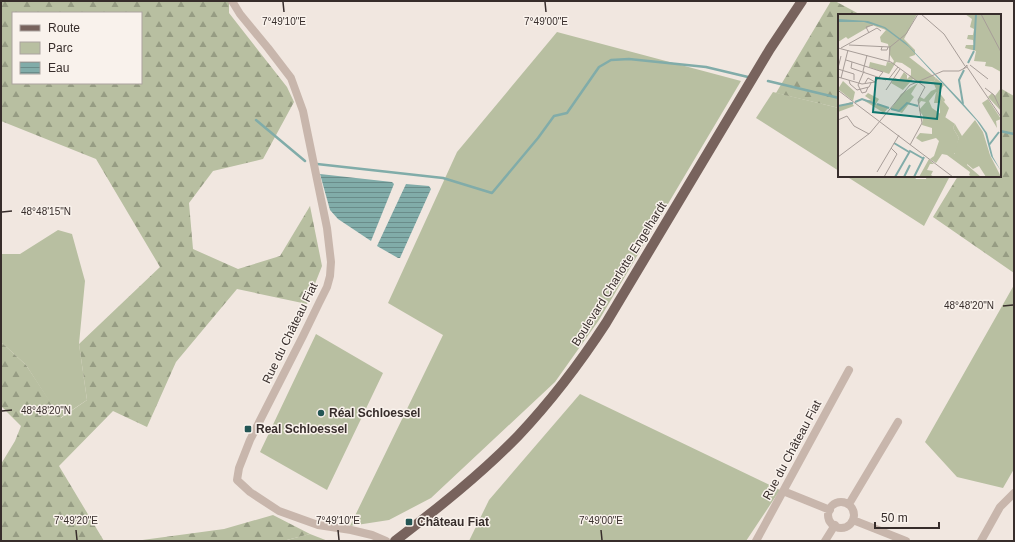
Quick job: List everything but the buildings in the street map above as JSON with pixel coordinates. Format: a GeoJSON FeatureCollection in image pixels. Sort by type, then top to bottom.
{"type":"FeatureCollection","features":[{"type":"Feature","properties":{"kind":"main road","name":"Boulevard Charlotte Engelhardt"},"geometry":{"type":"LineString","coordinates":[[395,541],[435,510],[490,463],[517,436],[590,348],[770,49],[802,1]]}},
{"type":"Feature","properties":{"kind":"street","name":"Rue du Château Fiat"},"geometry":{"type":"LineString","coordinates":[[232,1],[240,14],[291,78],[302,111],[327,228],[331,262],[330,276],[327,287],[304,336],[250,440],[239,468],[237,480],[250,492],[279,511],[318,525],[351,530],[372,535],[386,541]]}},
{"type":"Feature","properties":{"kind":"street","name":"Rue du Château Fiat"},"geometry":{"type":"LineString","coordinates":[[756,541],[849,370]]}},
{"type":"Feature","properties":{"kind":"street"},"geometry":{"type":"LineString","coordinates":[[849,504],[898,422]]}},
{"type":"Feature","properties":{"kind":"street"},"geometry":{"type":"LineString","coordinates":[[783,492],[830,510]]}},
{"type":"Feature","properties":{"kind":"street"},"geometry":{"type":"LineString","coordinates":[[981,541],[1000,507],[1014,493]]}},
{"type":"Feature","properties":{"kind":"street"},"geometry":{"type":"LineString","coordinates":[[838,502],[846,502],[849,504],[854,511],[853,520],[847,526],[835,526],[829,517],[832,506],[838,502]]}},
{"type":"Feature","properties":{"kind":"street"},"geometry":{"type":"LineString","coordinates":[[853,520],[906,541]]}},
{"type":"Feature","properties":{"kind":"street"},"geometry":{"type":"LineString","coordinates":[[825,541],[835,526]]}},
{"type":"Feature","properties":{"kind":"green space"},"geometry":{"type":"Polygon","coordinates":[[[1,1],[229,1],[229,13],[287,87],[294,102],[263,159],[213,171],[189,203],[193,249],[238,269],[280,256],[310,206],[322,266],[307,304],[237,289],[176,362],[147,427],[113,411],[59,466],[104,541],[1,541],[1,464],[15,441],[21,426],[1,406],[1,342],[26,365],[61,418],[87,400],[79,344],[160,267],[96,159],[1,121],[1,1]]]}},
{"type":"Feature","properties":{"kind":"green space"},"geometry":{"type":"Polygon","coordinates":[[[831,1],[835,1],[859,14],[838,14],[838,108],[776,93],[831,1]]]}},
{"type":"Feature","properties":{"kind":"green space"},"geometry":{"type":"Polygon","coordinates":[[[557,32],[741,81],[599,320],[555,382],[431,498],[389,520],[350,526],[443,335],[388,303],[457,152],[557,32]]]}},
{"type":"Feature","properties":{"kind":"green space"},"geometry":{"type":"Polygon","coordinates":[[[1001,89],[1014,96],[1014,273],[933,217],[957,177],[1001,177],[1001,89]]]}},
{"type":"Feature","properties":{"kind":"green space"},"geometry":{"type":"Polygon","coordinates":[[[773,92],[838,108],[838,170],[756,118],[773,92]]]}},
{"type":"Feature","properties":{"kind":"green space"},"geometry":{"type":"Polygon","coordinates":[[[848,177],[915,177],[916,179],[926,179],[927,177],[949,177],[924,226],[848,177]]]}},
{"type":"Feature","properties":{"kind":"green space"},"geometry":{"type":"Polygon","coordinates":[[[58,230],[72,234],[85,281],[79,344],[87,400],[60,418],[26,365],[1,342],[1,254],[20,254],[58,230]]]}},
{"type":"Feature","properties":{"kind":"green space"},"geometry":{"type":"Polygon","coordinates":[[[1014,285],[1014,469],[1003,488],[957,477],[925,442],[1014,285]]]}},
{"type":"Feature","properties":{"kind":"green space","name":"Réal Schloessel"},"geometry":{"type":"Polygon","coordinates":[[[316,334],[383,373],[327,490],[260,452],[316,334]]]}},
{"type":"Feature","properties":{"kind":"green space"},"geometry":{"type":"Polygon","coordinates":[[[580,394],[780,490],[746,541],[469,541],[489,500],[580,394]]]}},
{"type":"Feature","properties":{"kind":"green space"},"geometry":{"type":"Polygon","coordinates":[[[273,515],[310,534],[283,541],[135,541],[224,529],[273,515]]]}},
{"type":"Feature","properties":{"kind":"green space"},"geometry":{"type":"Polygon","coordinates":[[[310,534],[328,541],[283,541],[310,534]]]}},
{"type":"Feature","properties":{"kind":"water"},"geometry":{"type":"Polygon","coordinates":[[[320,174],[392,182],[394,184],[371,241],[338,219],[330,210],[320,174]]]}},
{"type":"Feature","properties":{"kind":"water"},"geometry":{"type":"Polygon","coordinates":[[[406,184],[429,186],[431,189],[400,258],[398,258],[377,246],[406,184]]]}},
{"type":"Feature","properties":{"kind":"waterway"},"geometry":{"type":"LineString","coordinates":[[317,164],[443,178],[492,193],[538,138],[554,116],[567,113],[599,67],[611,60],[629,59],[706,67],[748,77]]}},
{"type":"Feature","properties":{"kind":"waterway"},"geometry":{"type":"LineString","coordinates":[[768,81],[838,98]]}},
{"type":"Feature","properties":{"kind":"waterway"},"geometry":{"type":"LineString","coordinates":[[256,120],[305,161]]}},
{"type":"Feature","properties":{"kind":"waterway"},"geometry":{"type":"LineString","coordinates":[[1001,131],[1014,134]]}},
{"type":"Feature","properties":{"kind":"place","name":"Réal Schloessel"},"geometry":{"type":"Point","coordinates":[321,413]}},
{"type":"Feature","properties":{"kind":"place","name":"Real Schloessel"},"geometry":{"type":"Point","coordinates":[248,429]}},
{"type":"Feature","properties":{"kind":"place","name":"Château Fiat"},"geometry":{"type":"Point","coordinates":[409,522]}}]}
